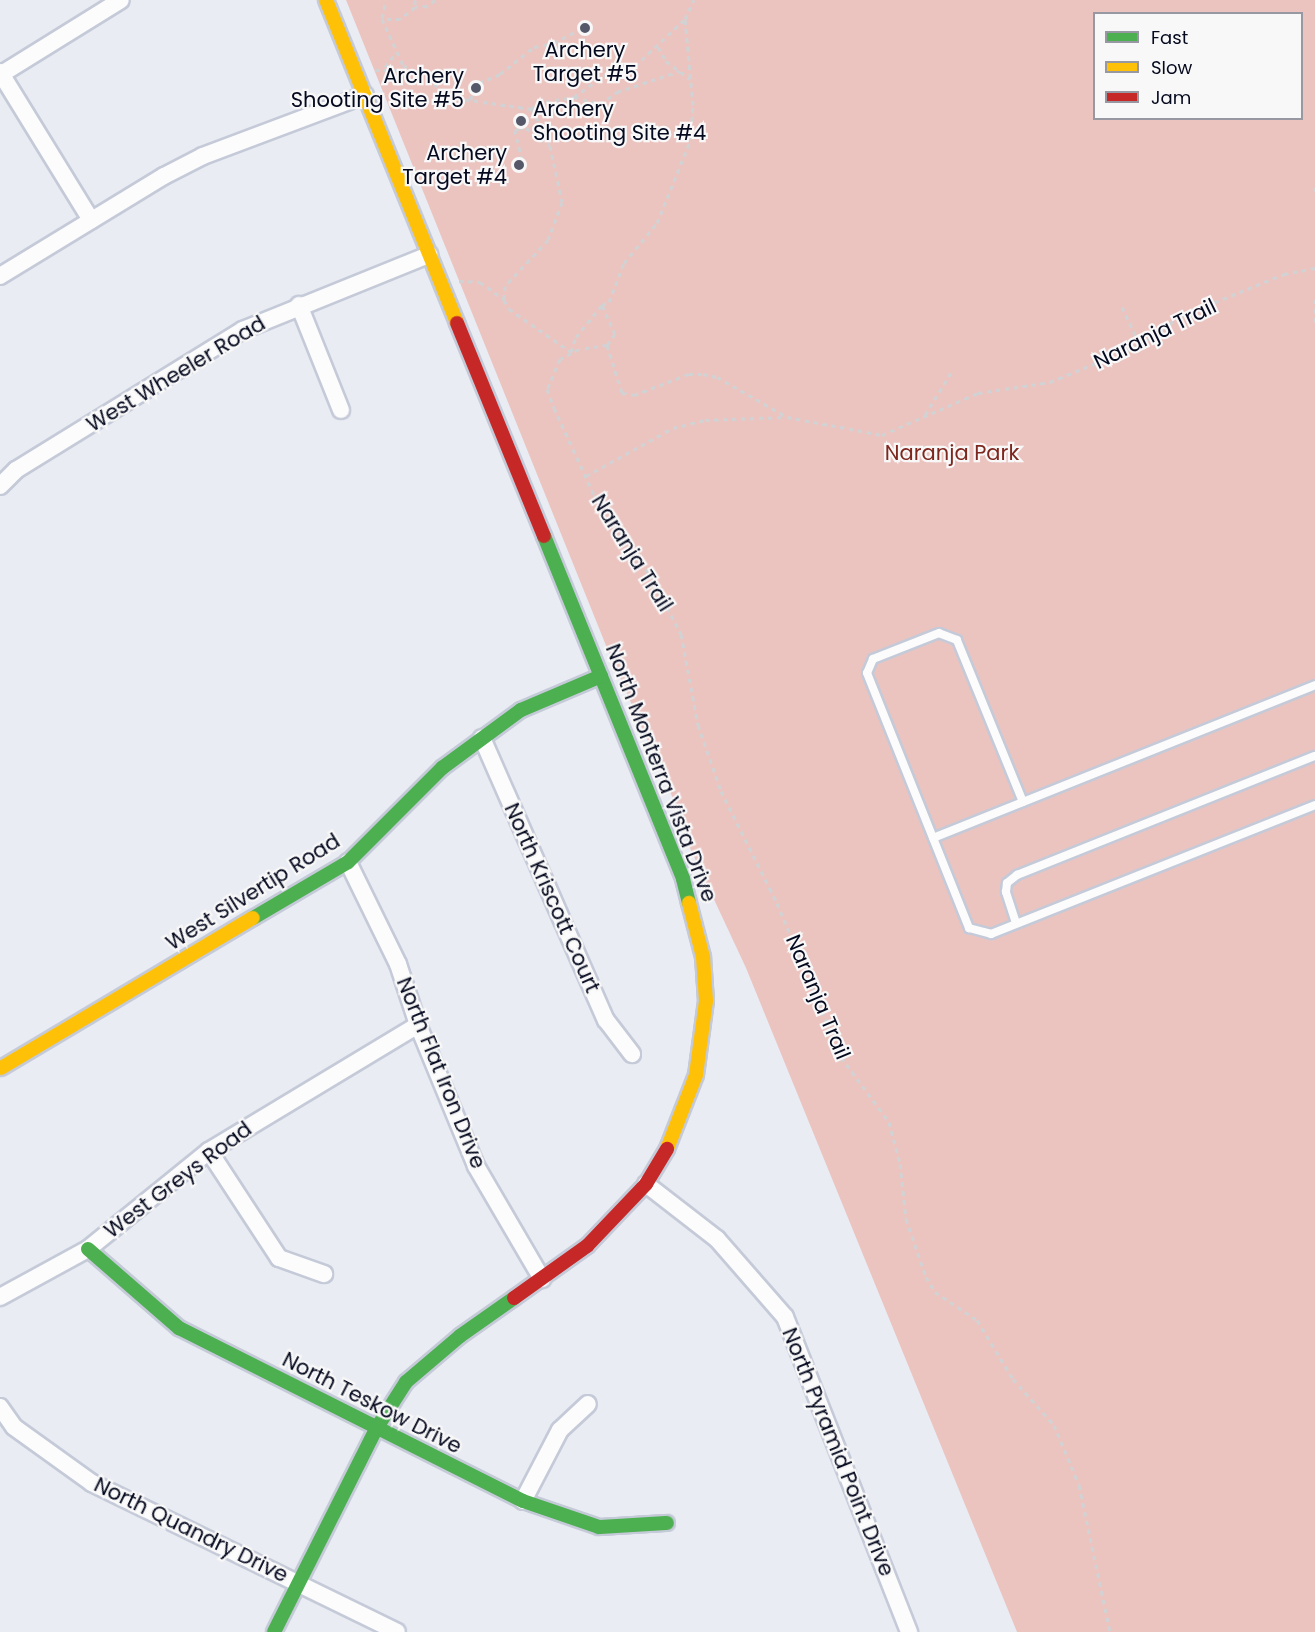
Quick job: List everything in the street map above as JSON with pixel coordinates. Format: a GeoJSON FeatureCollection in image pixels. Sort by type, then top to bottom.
{"type":"FeatureCollection","features":[{"type":"Feature","properties":{"kind":"street"},"geometry":{"type":"LineString","coordinates":[[91,220],[0,74],[121,0]]}},
{"type":"Feature","properties":{"kind":"street","name":"North Monterra Vista Drive"},"geometry":{"type":"LineString","coordinates":[[274,1632],[376,1429],[406,1383],[429,1360],[542,1279],[601,1233],[646,1184],[666,1151],[696,1075],[706,1001],[703,957],[683,879],[326,0]]}},
{"type":"Feature","properties":{"kind":"street"},"geometry":{"type":"LineString","coordinates":[[0,276],[91,220],[204,156],[364,95]]}},
{"type":"Feature","properties":{"kind":"street","name":"West Wheeler Road"},"geometry":{"type":"LineString","coordinates":[[0,486],[16,470],[243,330],[298,305],[429,255]]}},
{"type":"Feature","properties":{"kind":"street"},"geometry":{"type":"LineString","coordinates":[[298,305],[341,410]]}},
{"type":"Feature","properties":{"kind":"street","name":"West Silvertip Road"},"geometry":{"type":"LineString","coordinates":[[1,1068],[348,862],[442,768],[482,738],[521,710],[601,676]]}},
{"type":"Feature","properties":{"kind":"street","name":"North Kriscott Court"},"geometry":{"type":"LineString","coordinates":[[482,738],[606,1020],[632,1054]]}},
{"type":"Feature","properties":{"kind":"street","name":"North Flat Iron Drive"},"geometry":{"type":"LineString","coordinates":[[348,862],[398,963],[418,1025],[476,1166],[542,1279]]}},
{"type":"Feature","properties":{"kind":"street","name":"West Greys Road"},"geometry":{"type":"LineString","coordinates":[[0,1297],[88,1249],[209,1151],[418,1025]]}},
{"type":"Feature","properties":{"kind":"street"},"geometry":{"type":"LineString","coordinates":[[209,1151],[279,1258],[324,1274]]}},
{"type":"Feature","properties":{"kind":"street","name":"North Pyramid Point Drive"},"geometry":{"type":"LineString","coordinates":[[646,1184],[717,1239],[785,1317],[909,1632]]}},
{"type":"Feature","properties":{"kind":"street","name":"North Teskow Drive"},"geometry":{"type":"LineString","coordinates":[[88,1249],[179,1328],[523,1501],[599,1527],[667,1523]]}},
{"type":"Feature","properties":{"kind":"street"},"geometry":{"type":"LineString","coordinates":[[523,1501],[560,1430],[588,1404]]}},
{"type":"Feature","properties":{"kind":"street","name":"North Quandry Drive"},"geometry":{"type":"LineString","coordinates":[[0,1407],[14,1427],[92,1483],[397,1632]]}},
{"type":"Feature","properties":{"kind":"lane"},"geometry":{"type":"LineString","coordinates":[[1023,802],[957,640],[939,633],[873,659],[867,673],[969,928],[991,934],[1315,805]]}},
{"type":"Feature","properties":{"kind":"lane"},"geometry":{"type":"LineString","coordinates":[[933,838],[1315,685]]}},
{"type":"Feature","properties":{"kind":"lane"},"geometry":{"type":"LineString","coordinates":[[1016,923],[1006,892],[1006,883],[1017,876],[1315,756]]}},
{"type":"Feature","properties":{"kind":"path"},"geometry":{"type":"LineString","coordinates":[[386,0],[382,18],[396,53],[409,70]]}},
{"type":"Feature","properties":{"kind":"path"},"geometry":{"type":"LineString","coordinates":[[415,0],[415,6]]}},
{"type":"Feature","properties":{"kind":"path"},"geometry":{"type":"LineString","coordinates":[[382,18],[400,19],[415,6],[426,6],[435,0]]}},
{"type":"Feature","properties":{"kind":"path"},"geometry":{"type":"LineString","coordinates":[[574,97],[614,69],[635,66],[658,47],[685,19],[694,0]]}},
{"type":"Feature","properties":{"kind":"path","name":"Naranja Trail"},"geometry":{"type":"LineString","coordinates":[[685,19],[690,79],[691,139],[684,163],[657,223],[624,263],[609,302],[602,305],[576,338],[571,352],[560,360],[547,389],[586,476],[621,537],[650,574],[681,634],[698,725],[721,791],[777,903],[841,1057],[889,1122],[899,1156],[906,1219],[926,1277],[935,1292],[977,1320],[1013,1378],[1054,1425],[1079,1485],[1110,1632]]}},
{"type":"Feature","properties":{"kind":"path"},"geometry":{"type":"LineString","coordinates":[[471,100],[472,88],[500,74],[534,47],[554,43],[578,30]]}},
{"type":"Feature","properties":{"kind":"path"},"geometry":{"type":"LineString","coordinates":[[658,47],[666,61],[690,79]]}},
{"type":"Feature","properties":{"kind":"path"},"geometry":{"type":"LineString","coordinates":[[385,67],[396,53]]}},
{"type":"Feature","properties":{"kind":"path"},"geometry":{"type":"LineString","coordinates":[[372,70],[385,67],[409,70],[429,79],[456,98],[531,110]]}},
{"type":"Feature","properties":{"kind":"path"},"geometry":{"type":"LineString","coordinates":[[531,110],[537,103],[574,97],[600,104],[617,92],[680,72]]}},
{"type":"Feature","properties":{"kind":"path"},"geometry":{"type":"LineString","coordinates":[[504,300],[506,286],[548,240],[562,202],[550,145],[531,110]]}},
{"type":"Feature","properties":{"kind":"path"},"geometry":{"type":"LineString","coordinates":[[522,160],[515,131],[519,128],[526,128],[550,145]]}},
{"type":"Feature","properties":{"kind":"path","name":"Naranja Trail"},"geometry":{"type":"LineString","coordinates":[[586,476],[674,428],[705,420],[787,417],[882,435],[978,393],[1050,382],[1140,345],[1181,316],[1284,274],[1315,268]]}},
{"type":"Feature","properties":{"kind":"path"},"geometry":{"type":"LineString","coordinates":[[458,281],[480,282],[504,300],[509,309],[571,352],[595,344],[607,345]]}},
{"type":"Feature","properties":{"kind":"path"},"geometry":{"type":"LineString","coordinates":[[1315,299],[1315,325]]}},
{"type":"Feature","properties":{"kind":"path","name":"Naranja Trail"},"geometry":{"type":"LineString","coordinates":[[602,305],[615,334],[607,345],[622,393],[634,394],[689,374],[703,374],[717,377],[787,417]]}},
{"type":"Feature","properties":{"kind":"path"},"geometry":{"type":"LineString","coordinates":[[1122,307],[1140,345]]}},
{"type":"Feature","properties":{"kind":"path"},"geometry":{"type":"LineString","coordinates":[[924,416],[952,371]]}},
{"type":"Feature","properties":{"kind":"green space","name":"Naranja Park"},"geometry":{"type":"Polygon","coordinates":[[[346,0],[1315,0],[1315,1632],[1017,1632],[746,968],[690,848],[675,803],[607,648],[346,0]]]}},
{"type":"Feature","properties":{"kind":"traffic: fast"},"geometry":{"type":"LineString","coordinates":[[544,536],[683,879],[689,903]]}},
{"type":"Feature","properties":{"kind":"traffic: fast"},"geometry":{"type":"LineString","coordinates":[[253,918],[348,862],[442,768],[521,710],[601,676]]}},
{"type":"Feature","properties":{"kind":"traffic: fast"},"geometry":{"type":"LineString","coordinates":[[88,1249],[179,1328],[523,1501],[599,1527],[667,1523]]}},
{"type":"Feature","properties":{"kind":"traffic: fast"},"geometry":{"type":"LineString","coordinates":[[274,1632],[376,1429],[406,1382],[460,1336],[514,1298]]}},
{"type":"Feature","properties":{"kind":"traffic: slow"},"geometry":{"type":"LineString","coordinates":[[326,0],[457,323]]}},
{"type":"Feature","properties":{"kind":"traffic: slow"},"geometry":{"type":"LineString","coordinates":[[667,1149],[696,1075],[706,1001],[703,957],[689,903]]}},
{"type":"Feature","properties":{"kind":"traffic: slow"},"geometry":{"type":"LineString","coordinates":[[1,1068],[253,918]]}},
{"type":"Feature","properties":{"kind":"traffic: jam"},"geometry":{"type":"LineString","coordinates":[[457,323],[544,536]]}},
{"type":"Feature","properties":{"kind":"traffic: jam"},"geometry":{"type":"LineString","coordinates":[[514,1298],[587,1246],[646,1184],[667,1149]]}},
{"type":"Feature","properties":{"kind":"place","name":"Archery Target #5"},"geometry":{"type":"Point","coordinates":[585,28]}},
{"type":"Feature","properties":{"kind":"place","name":"Archery Shooting Site #5"},"geometry":{"type":"Point","coordinates":[476,88]}},
{"type":"Feature","properties":{"kind":"place","name":"Archery Shooting Site #4"},"geometry":{"type":"Point","coordinates":[521,121]}},
{"type":"Feature","properties":{"kind":"place","name":"Archery Target #4"},"geometry":{"type":"Point","coordinates":[519,165]}}]}
